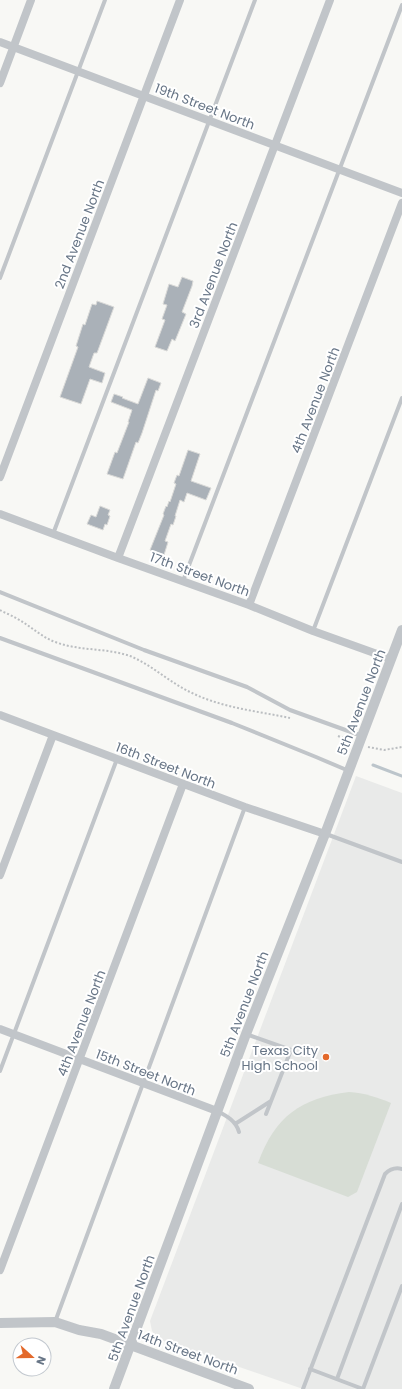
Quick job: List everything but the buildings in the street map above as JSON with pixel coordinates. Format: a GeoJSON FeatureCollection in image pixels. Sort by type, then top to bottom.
{"type":"FeatureCollection","features":[{"type":"Feature","properties":{"kind":"street"},"geometry":{"type":"LineString","coordinates":[[0,83],[31,0]]}},
{"type":"Feature","properties":{"kind":"street","name":"2nd Avenue North"},"geometry":{"type":"LineString","coordinates":[[0,477],[180,0]]}},
{"type":"Feature","properties":{"kind":"street","name":"3rd Avenue North"},"geometry":{"type":"LineString","coordinates":[[118,558],[330,0]]}},
{"type":"Feature","properties":{"kind":"street","name":"19th Street North"},"geometry":{"type":"LineString","coordinates":[[0,42],[402,193]]}},
{"type":"Feature","properties":{"kind":"street","name":"4th Avenue North"},"geometry":{"type":"LineString","coordinates":[[250,605],[402,203]]}},
{"type":"Feature","properties":{"kind":"street","name":"17th Street North"},"geometry":{"type":"LineString","coordinates":[[0,514],[250,605],[313,631],[391,659]]}},
{"type":"Feature","properties":{"kind":"street","name":"5th Avenue North"},"geometry":{"type":"LineString","coordinates":[[114,1389],[246,1034],[325,834],[402,630]]}},
{"type":"Feature","properties":{"kind":"street","name":"16th Street North"},"geometry":{"type":"LineString","coordinates":[[0,715],[245,807],[325,834]]}},
{"type":"Feature","properties":{"kind":"street"},"geometry":{"type":"LineString","coordinates":[[0,875],[53,735]]}},
{"type":"Feature","properties":{"kind":"street","name":"4th Avenue North"},"geometry":{"type":"LineString","coordinates":[[0,1270],[183,784]]}},
{"type":"Feature","properties":{"kind":"street","name":"15th Street North"},"geometry":{"type":"LineString","coordinates":[[0,1030],[217,1111]]}},
{"type":"Feature","properties":{"kind":"street","name":"14th Street North"},"geometry":{"type":"LineString","coordinates":[[0,1323],[55,1322],[79,1330],[101,1334],[249,1389]]}},
{"type":"Feature","properties":{"kind":"lane"},"geometry":{"type":"LineString","coordinates":[[0,278],[105,0]]}},
{"type":"Feature","properties":{"kind":"lane"},"geometry":{"type":"LineString","coordinates":[[53,534],[255,0]]}},
{"type":"Feature","properties":{"kind":"lane"},"geometry":{"type":"LineString","coordinates":[[183,581],[402,5]]}},
{"type":"Feature","properties":{"kind":"lane"},"geometry":{"type":"LineString","coordinates":[[313,631],[402,398]]}},
{"type":"Feature","properties":{"kind":"lane"},"geometry":{"type":"LineString","coordinates":[[0,592],[144,650],[247,687],[290,710],[360,740]]}},
{"type":"Feature","properties":{"kind":"lane"},"geometry":{"type":"LineString","coordinates":[[0,638],[246,728],[349,771]]}},
{"type":"Feature","properties":{"kind":"lane"},"geometry":{"type":"LineString","coordinates":[[0,1071],[117,759]]}},
{"type":"Feature","properties":{"kind":"lane"},"geometry":{"type":"LineString","coordinates":[[55,1322],[245,807]]}},
{"type":"Feature","properties":{"kind":"lane"},"geometry":{"type":"LineString","coordinates":[[325,834],[402,862]]}},
{"type":"Feature","properties":{"kind":"lane"},"geometry":{"type":"LineString","coordinates":[[246,1034],[290,1050],[266,1114]]}},
{"type":"Feature","properties":{"kind":"lane"},"geometry":{"type":"LineString","coordinates":[[235,1124],[271,1101]]}},
{"type":"Feature","properties":{"kind":"lane"},"geometry":{"type":"LineString","coordinates":[[217,1111],[235,1124],[239,1132]]}},
{"type":"Feature","properties":{"kind":"lane"},"geometry":{"type":"LineString","coordinates":[[303,1389],[385,1174],[389,1170],[402,1169]]}},
{"type":"Feature","properties":{"kind":"lane"},"geometry":{"type":"LineString","coordinates":[[337,1379],[402,1204]]}},
{"type":"Feature","properties":{"kind":"lane"},"geometry":{"type":"LineString","coordinates":[[310,1369],[363,1389],[402,1286]]}},
{"type":"Feature","properties":{"kind":"path"},"geometry":{"type":"LineString","coordinates":[[0,610],[17,618],[38,634],[57,643],[77,648],[100,649],[132,657],[151,667],[184,689],[212,701],[228,706],[295,719]]}},
{"type":"Feature","properties":{"kind":"path"},"geometry":{"type":"LineString","coordinates":[[334,734],[360,740],[373,749],[384,750],[402,747]]}},
{"type":"Feature","properties":{"kind":"shaded area","name":"Texas City High School"},"geometry":{"type":"Polygon","coordinates":[[[356,776],[402,793],[402,1389],[303,1389],[158,1339],[152,1331],[150,1321],[356,776]]]}},
{"type":"Feature","properties":{"kind":"shaded area"},"geometry":{"type":"Polygon","coordinates":[[[349,1092],[360,1093],[391,1103],[357,1192],[348,1197],[258,1163],[273,1133],[282,1121],[292,1112],[317,1099],[349,1092]]]}},
{"type":"Feature","properties":{"kind":"waterway"},"geometry":{"type":"LineString","coordinates":[[373,765],[402,776]]}},
{"type":"Feature","properties":{"kind":"place","name":"Texas City High School"},"geometry":{"type":"Point","coordinates":[326,1057]}}]}
